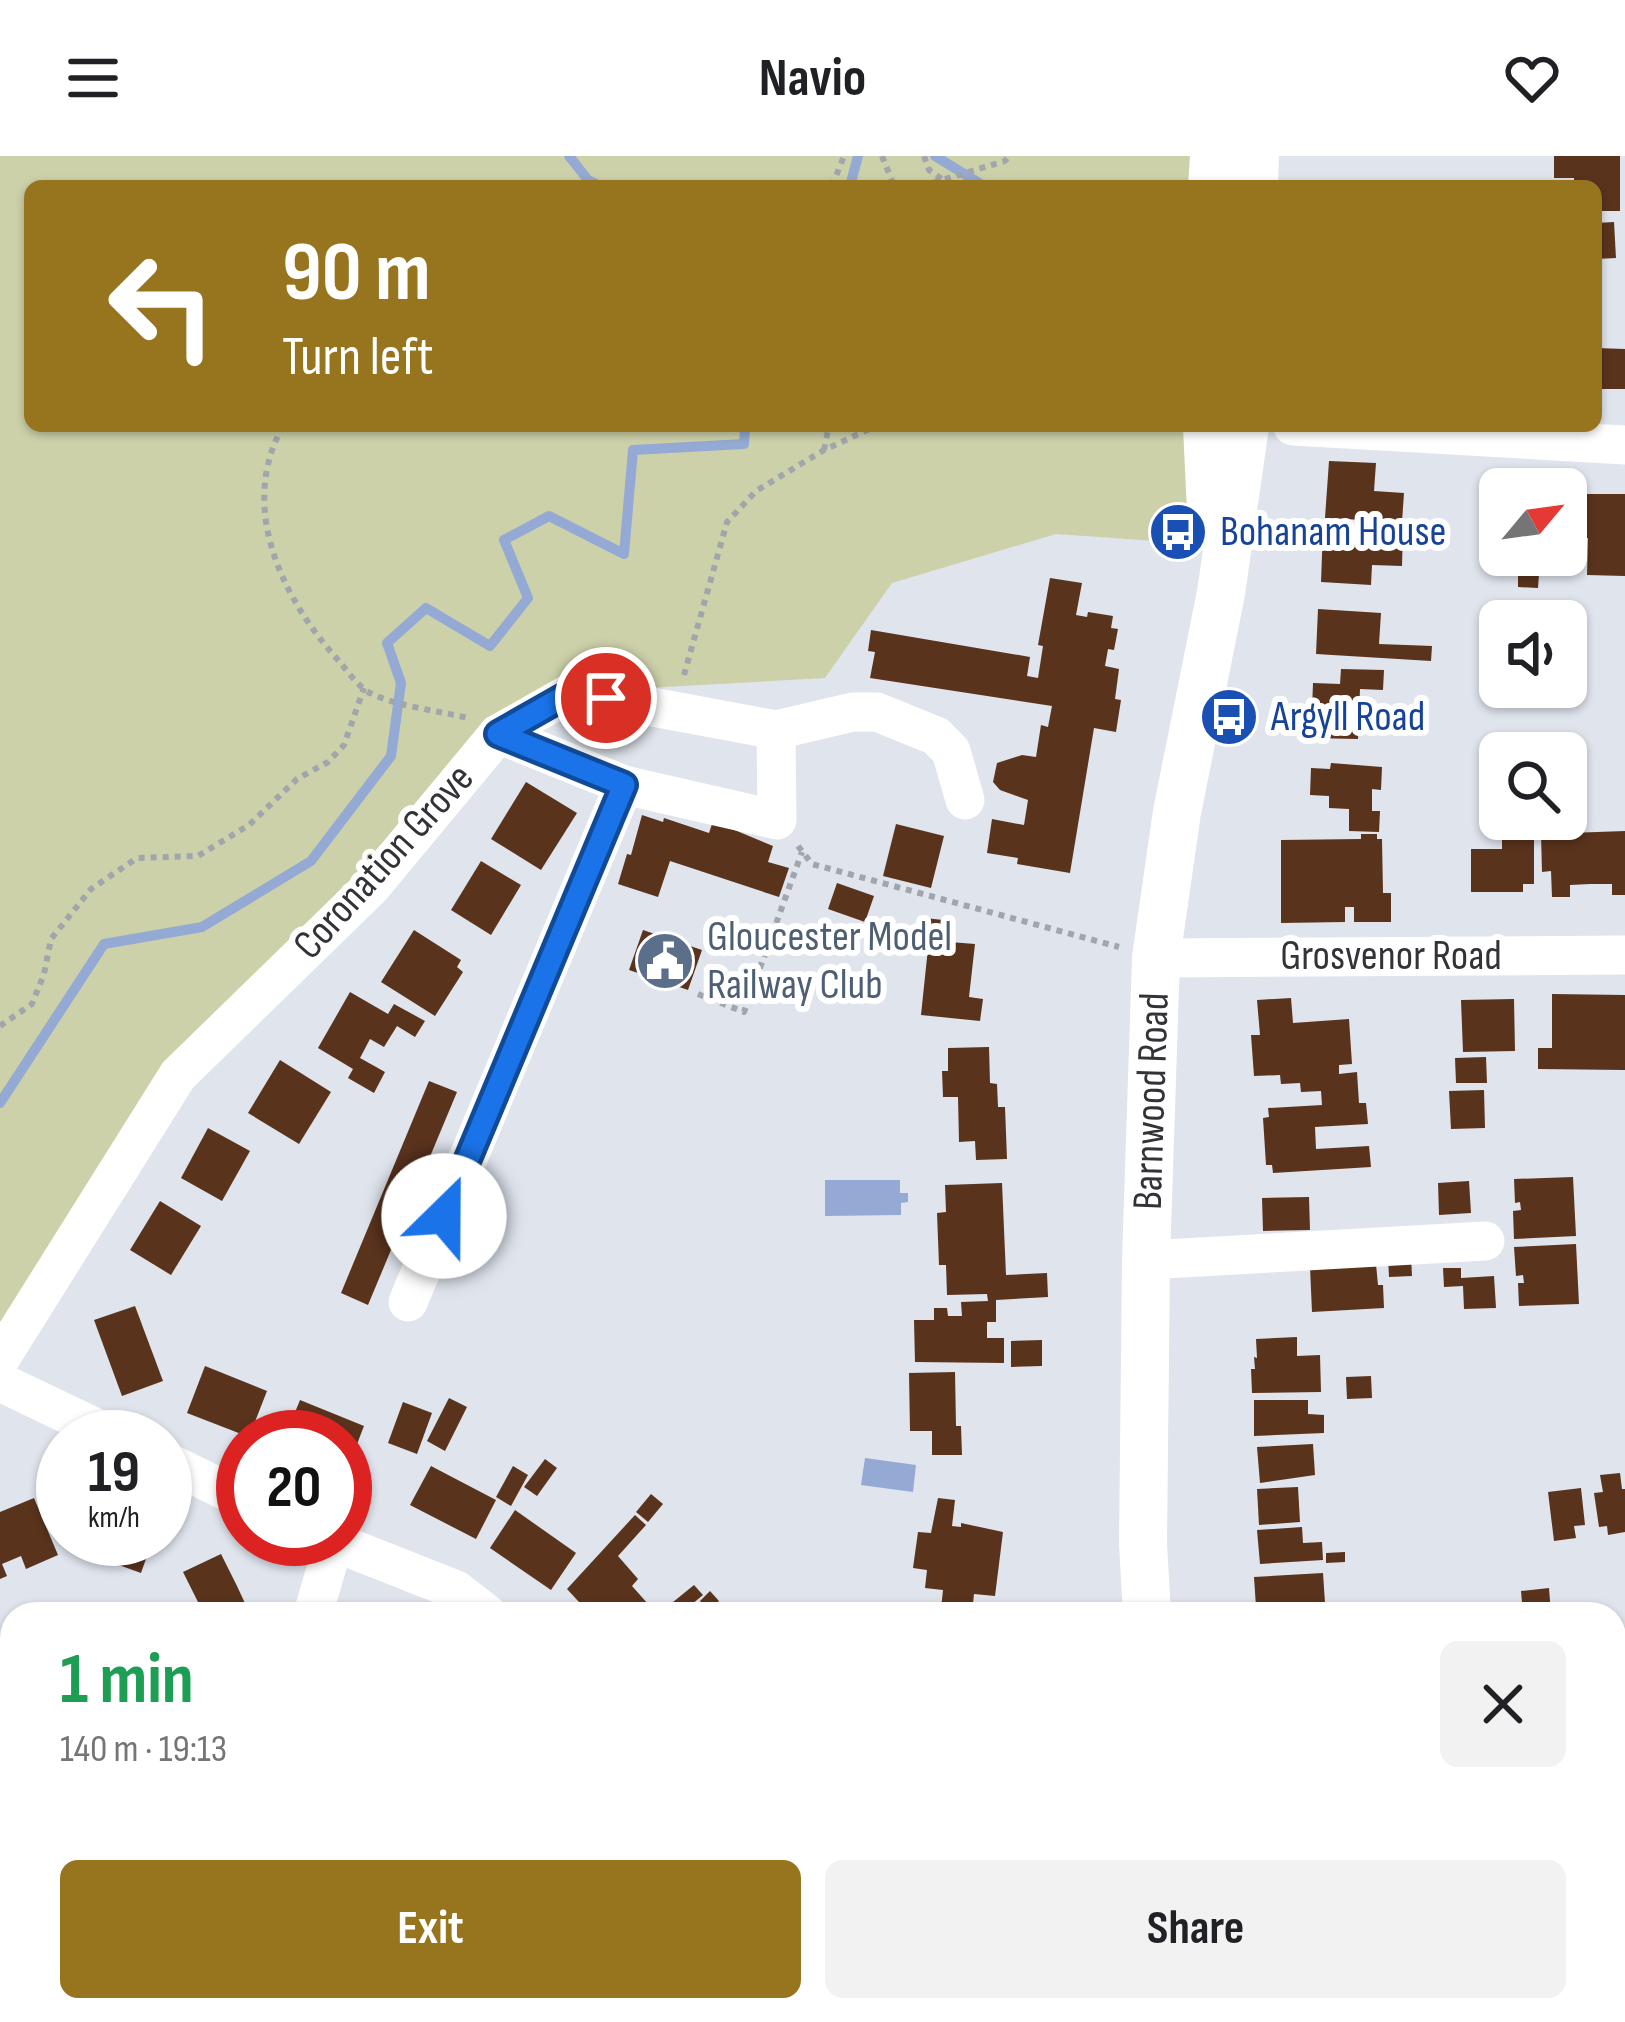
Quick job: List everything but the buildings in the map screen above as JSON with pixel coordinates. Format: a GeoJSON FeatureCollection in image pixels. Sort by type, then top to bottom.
{"type":"FeatureCollection","features":[{"type":"Feature","properties":{"kind":"main road","name":"Barnwood Road"},"geometry":{"type":"LineString","coordinates":[[1207,432],[1213,545],[1222,593]]}},
{"type":"Feature","properties":{"kind":"main road","name":"Barnwood Road"},"geometry":{"type":"LineString","coordinates":[[1146,1602],[1145,1260],[1156,958],[1177,812],[1222,593],[1244,432]]}},
{"type":"Feature","properties":{"kind":"street"},"geometry":{"type":"LineString","coordinates":[[1398,432],[1625,445]]}},
{"type":"Feature","properties":{"kind":"street","name":"Coronation Grove"},"geometry":{"type":"LineString","coordinates":[[0,1359],[178,1075],[371,886],[502,732],[572,692],[776,730],[853,712],[878,712],[936,736],[951,751],[965,800]]}},
{"type":"Feature","properties":{"kind":"street"},"geometry":{"type":"LineString","coordinates":[[502,732],[624,785],[777,820],[776,730]]}},
{"type":"Feature","properties":{"kind":"street"},"geometry":{"type":"LineString","coordinates":[[407,1302],[624,785]]}},
{"type":"Feature","properties":{"kind":"street","name":"Grosvenor Road"},"geometry":{"type":"LineString","coordinates":[[1156,958],[1625,955]]}},
{"type":"Feature","properties":{"kind":"street"},"geometry":{"type":"LineString","coordinates":[[1145,1260],[1485,1241]]}},
{"type":"Feature","properties":{"kind":"street"},"geometry":{"type":"LineString","coordinates":[[0,1382],[59,1410]]}},
{"type":"Feature","properties":{"kind":"street"},"geometry":{"type":"LineString","coordinates":[[372,1557],[456,1589],[472,1602]]}},
{"type":"Feature","properties":{"kind":"street"},"geometry":{"type":"LineString","coordinates":[[316,1602],[324,1566]]}},
{"type":"Feature","properties":{"kind":"path"},"geometry":{"type":"LineString","coordinates":[[924,156],[929,170],[943,180],[1009,156]]}},
{"type":"Feature","properties":{"kind":"path"},"geometry":{"type":"LineString","coordinates":[[282,432],[262,486],[264,519],[273,557],[321,641],[364,688],[502,732]]}},
{"type":"Feature","properties":{"kind":"path"},"geometry":{"type":"LineString","coordinates":[[824,450],[828,432]]}},
{"type":"Feature","properties":{"kind":"path"},"geometry":{"type":"LineString","coordinates":[[674,711],[727,522],[757,491],[863,432]]}},
{"type":"Feature","properties":{"kind":"path"},"geometry":{"type":"LineString","coordinates":[[0,1026],[32,1004],[52,939],[91,890],[137,858],[198,856],[249,825],[297,779],[328,762],[344,745],[364,688]]}},
{"type":"Feature","properties":{"kind":"path"},"geometry":{"type":"LineString","coordinates":[[777,820],[812,864],[1156,958]]}},
{"type":"Feature","properties":{"kind":"path"},"geometry":{"type":"LineString","coordinates":[[698,994],[744,1012],[802,852]]}},
{"type":"Feature","properties":{"kind":"green space"},"geometry":{"type":"Polygon","coordinates":[[[0,156],[1214,156],[1212,180],[24,180],[24,432],[1207,432],[1213,545],[1056,534],[892,583],[825,678],[572,692],[498,734],[178,1075],[0,1359],[0,156]]]}},
{"type":"Feature","properties":{"kind":"water"},"geometry":{"type":"Polygon","coordinates":[[[825,1180],[900,1180],[900,1193],[908,1193],[908,1202],[901,1203],[901,1215],[825,1216],[825,1180]]]}},
{"type":"Feature","properties":{"kind":"water"},"geometry":{"type":"Polygon","coordinates":[[[865,1458],[916,1465],[913,1492],[861,1485],[865,1458]]]}},
{"type":"Feature","properties":{"kind":"waterway"},"geometry":{"type":"LineString","coordinates":[[569,156],[588,180]]}},
{"type":"Feature","properties":{"kind":"waterway"},"geometry":{"type":"LineString","coordinates":[[852,180],[858,156]]}},
{"type":"Feature","properties":{"kind":"waterway"},"geometry":{"type":"LineString","coordinates":[[935,156],[974,180]]}},
{"type":"Feature","properties":{"kind":"waterway"},"geometry":{"type":"LineString","coordinates":[[0,1103],[104,944],[202,927],[311,861],[391,756],[401,683],[387,643],[426,608],[490,646],[528,598],[504,540],[549,516],[624,554],[633,450],[744,444],[745,432]]}},
{"type":"Feature","properties":{"kind":"place","name":"Bohanam House"},"geometry":{"type":"Point","coordinates":[1178,532]}},
{"type":"Feature","properties":{"kind":"place","name":"Argyll Road"},"geometry":{"type":"Point","coordinates":[1229,717]}},
{"type":"Feature","properties":{"kind":"place","name":"Gloucester Model Railway Club"},"geometry":{"type":"Point","coordinates":[665,961]}},
{"type":"Feature","properties":{"kind":"route"},"geometry":{"type":"LineString","coordinates":[[444,1216],[624,785],[498,734],[572,692],[606,698]]}}]}
